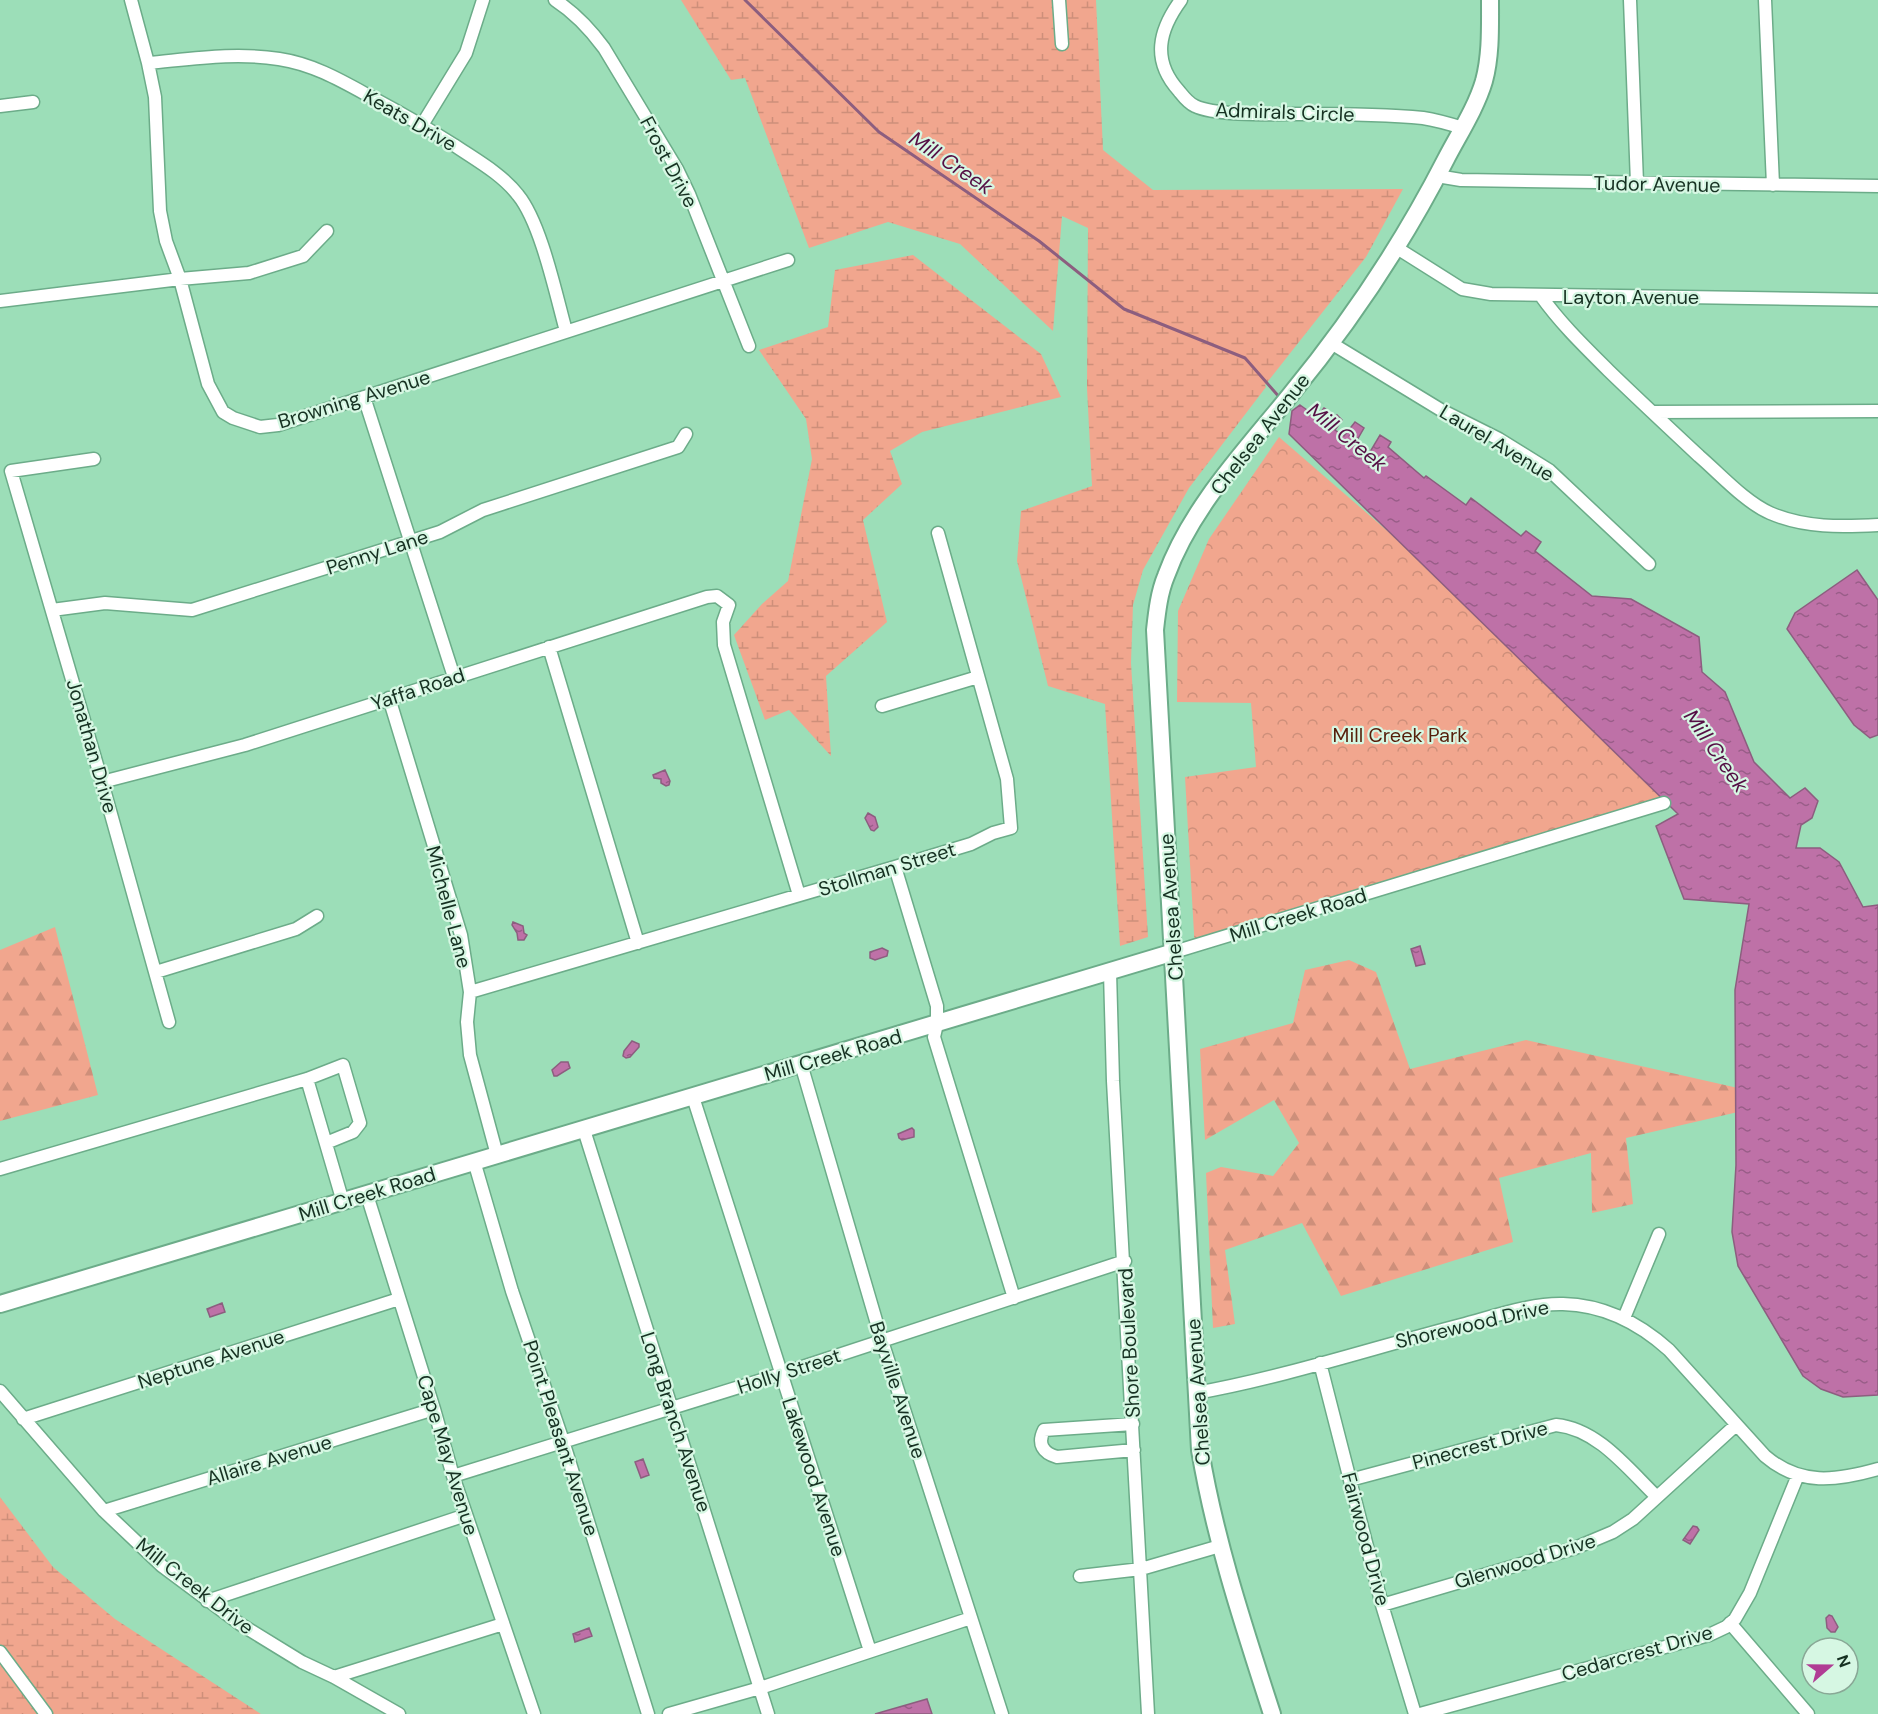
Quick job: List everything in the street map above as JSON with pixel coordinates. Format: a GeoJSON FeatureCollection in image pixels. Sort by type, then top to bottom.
{"type":"FeatureCollection","features":[{"type":"Feature","properties":{"kind":"main road","name":"Chelsea Avenue"},"geometry":{"type":"LineString","coordinates":[[1272,1714],[1220,1546],[1200,1450],[1155,630],[1165,578],[1202,507],[1331,343],[1397,248],[1463,128],[1483,82],[1490,32],[1490,0]]}},
{"type":"Feature","properties":{"kind":"main road","name":"Mill Creek Road"},"geometry":{"type":"LineString","coordinates":[[0,1304],[1174,952]]}},
{"type":"Feature","properties":{"kind":"street","name":"Browning Avenue"},"geometry":{"type":"LineString","coordinates":[[131,0],[148,63],[154,97],[160,211],[166,241],[180,279],[208,384],[223,412],[233,418],[260,427],[278,425],[788,260]]}},
{"type":"Feature","properties":{"kind":"street"},"geometry":{"type":"LineString","coordinates":[[422,125],[466,53],[483,0]]}},
{"type":"Feature","properties":{"kind":"street","name":"Frost Drive"},"geometry":{"type":"LineString","coordinates":[[555,0],[575,14],[604,48],[678,169],[749,346]]}},
{"type":"Feature","properties":{"kind":"street"},"geometry":{"type":"LineString","coordinates":[[1059,0],[1062,44]]}},
{"type":"Feature","properties":{"kind":"street","name":"Admirals Circle"},"geometry":{"type":"LineString","coordinates":[[1180,0],[1162,30],[1160,46],[1162,59],[1171,82],[1194,106],[1206,110],[1254,114],[1425,118],[1463,128]]}},
{"type":"Feature","properties":{"kind":"street"},"geometry":{"type":"LineString","coordinates":[[1630,0],[1637,183]]}},
{"type":"Feature","properties":{"kind":"street"},"geometry":{"type":"LineString","coordinates":[[1765,0],[1773,185]]}},
{"type":"Feature","properties":{"kind":"street","name":"Keats Drive"},"geometry":{"type":"LineString","coordinates":[[148,63],[226,55],[281,59],[334,77],[422,125],[478,161],[505,181],[519,195],[543,249],[566,331]]}},
{"type":"Feature","properties":{"kind":"street"},"geometry":{"type":"LineString","coordinates":[[0,106],[33,102]]}},
{"type":"Feature","properties":{"kind":"street","name":"Tudor Avenue"},"geometry":{"type":"LineString","coordinates":[[1437,176],[1461,180],[1878,186]]}},
{"type":"Feature","properties":{"kind":"street"},"geometry":{"type":"LineString","coordinates":[[0,301],[249,273],[303,256],[327,231]]}},
{"type":"Feature","properties":{"kind":"street","name":"Layton Avenue"},"geometry":{"type":"LineString","coordinates":[[1397,248],[1462,289],[1491,294],[1878,300]]}},
{"type":"Feature","properties":{"kind":"street"},"geometry":{"type":"LineString","coordinates":[[1541,296],[1556,317],[1575,337],[1652,412],[1725,480],[1767,512],[1791,521],[1832,527],[1878,525]]}},
{"type":"Feature","properties":{"kind":"street","name":"Laurel Avenue"},"geometry":{"type":"LineString","coordinates":[[1331,343],[1441,410],[1550,470],[1649,564]]}},
{"type":"Feature","properties":{"kind":"street"},"geometry":{"type":"LineString","coordinates":[[364,397],[454,677]]}},
{"type":"Feature","properties":{"kind":"street"},"geometry":{"type":"LineString","coordinates":[[1652,412],[1878,411]]}},
{"type":"Feature","properties":{"kind":"street","name":"Penny Lane"},"geometry":{"type":"LineString","coordinates":[[52,610],[105,603],[192,610],[440,532],[483,510],[678,447],[686,434]]}},
{"type":"Feature","properties":{"kind":"street","name":"Jonathan Drive"},"geometry":{"type":"LineString","coordinates":[[94,459],[11,471],[169,1022]]}},
{"type":"Feature","properties":{"kind":"street","name":"Stollman Street"},"geometry":{"type":"LineString","coordinates":[[470,992],[971,844],[993,833],[1011,828],[1007,779],[938,533]]}},
{"type":"Feature","properties":{"kind":"street","name":"Yaffa Road"},"geometry":{"type":"LineString","coordinates":[[102,782],[244,744],[707,597],[717,596],[729,605],[723,622],[724,645],[799,895]]}},
{"type":"Feature","properties":{"kind":"street"},"geometry":{"type":"LineString","coordinates":[[549,647],[638,943]]}},
{"type":"Feature","properties":{"kind":"street"},"geometry":{"type":"LineString","coordinates":[[882,706],[978,677]]}},
{"type":"Feature","properties":{"kind":"street","name":"Michelle Lane"},"geometry":{"type":"LineString","coordinates":[[389,698],[460,935],[470,992],[467,1022],[470,1055],[498,1155]]}},
{"type":"Feature","properties":{"kind":"street","name":"Mill Creek Road"},"geometry":{"type":"LineString","coordinates":[[1174,952],[1664,803]]}},
{"type":"Feature","properties":{"kind":"street"},"geometry":{"type":"LineString","coordinates":[[895,867],[937,1006],[934,1037],[1014,1298]]}},
{"type":"Feature","properties":{"kind":"street"},"geometry":{"type":"LineString","coordinates":[[156,972],[296,929],[317,916]]}},
{"type":"Feature","properties":{"kind":"street","name":"Shore Boulevard"},"geometry":{"type":"LineString","coordinates":[[1110,972],[1113,1081],[1125,1262],[1148,1714]]}},
{"type":"Feature","properties":{"kind":"street","name":"Bayville Avenue"},"geometry":{"type":"LineString","coordinates":[[801,1064],[882,1341],[1002,1714]]}},
{"type":"Feature","properties":{"kind":"street"},"geometry":{"type":"LineString","coordinates":[[0,1169],[307,1079],[343,1065],[360,1123],[353,1132],[326,1143]]}},
{"type":"Feature","properties":{"kind":"street"},"geometry":{"type":"LineString","coordinates":[[307,1079],[343,1202]]}},
{"type":"Feature","properties":{"kind":"street","name":"Lakewood Avenue"},"geometry":{"type":"LineString","coordinates":[[693,1097],[870,1652]]}},
{"type":"Feature","properties":{"kind":"street","name":"Long Branch Avenue"},"geometry":{"type":"LineString","coordinates":[[584,1130],[768,1714]]}},
{"type":"Feature","properties":{"kind":"street","name":"Point Pleasant Avenue"},"geometry":{"type":"LineString","coordinates":[[474,1161],[512,1291],[563,1441],[648,1714]]}},
{"type":"Feature","properties":{"kind":"street","name":"Cape May Avenue"},"geometry":{"type":"LineString","coordinates":[[367,1195],[453,1476],[534,1714]]}},
{"type":"Feature","properties":{"kind":"street"},"geometry":{"type":"LineString","coordinates":[[1624,1318],[1659,1234]]}},
{"type":"Feature","properties":{"kind":"street","name":"Holly Street"},"geometry":{"type":"LineString","coordinates":[[453,1476],[780,1374],[1125,1262]]}},
{"type":"Feature","properties":{"kind":"street","name":"Neptune Avenue"},"geometry":{"type":"LineString","coordinates":[[23,1419],[399,1299]]}},
{"type":"Feature","properties":{"kind":"street","name":"Shorewood Drive"},"geometry":{"type":"LineString","coordinates":[[1196,1393],[1244,1384],[1393,1342],[1546,1305],[1586,1306],[1624,1318],[1653,1335],[1777,1466],[1798,1475]]}},
{"type":"Feature","properties":{"kind":"street","name":"Fairwood Drive"},"geometry":{"type":"LineString","coordinates":[[1320,1363],[1382,1605],[1415,1714]]}},
{"type":"Feature","properties":{"kind":"street","name":"Mill Creek Drive"},"geometry":{"type":"LineString","coordinates":[[0,1390],[104,1511],[162,1566],[240,1624],[302,1662],[334,1677],[399,1714]]}},
{"type":"Feature","properties":{"kind":"street","name":"Allaire Avenue"},"geometry":{"type":"LineString","coordinates":[[104,1511],[434,1409]]}},
{"type":"Feature","properties":{"kind":"street"},"geometry":{"type":"LineString","coordinates":[[1133,1424],[1044,1430],[1040,1437],[1042,1449],[1049,1455],[1134,1450]]}},
{"type":"Feature","properties":{"kind":"street","name":"Pinecrest Drive"},"geometry":{"type":"LineString","coordinates":[[1350,1480],[1556,1425],[1580,1430],[1599,1442],[1657,1497]]}},
{"type":"Feature","properties":{"kind":"street","name":"Glenwood Drive"},"geometry":{"type":"LineString","coordinates":[[1382,1605],[1597,1540],[1613,1532],[1633,1519],[1736,1425]]}},
{"type":"Feature","properties":{"kind":"street"},"geometry":{"type":"LineString","coordinates":[[1798,1475],[1821,1479],[1840,1478],[1878,1469]]}},
{"type":"Feature","properties":{"kind":"street","name":"Cedarcrest Drive"},"geometry":{"type":"LineString","coordinates":[[1420,1714],[1445,1711],[1709,1635],[1730,1623],[1750,1593],[1798,1475]]}},
{"type":"Feature","properties":{"kind":"street"},"geometry":{"type":"LineString","coordinates":[[207,1601],[466,1515]]}},
{"type":"Feature","properties":{"kind":"street"},"geometry":{"type":"LineString","coordinates":[[1080,1576],[1141,1569],[1220,1546]]}},
{"type":"Feature","properties":{"kind":"street"},"geometry":{"type":"LineString","coordinates":[[669,1714],[760,1688],[971,1618]]}},
{"type":"Feature","properties":{"kind":"street"},"geometry":{"type":"LineString","coordinates":[[1730,1623],[1808,1714]]}},
{"type":"Feature","properties":{"kind":"street"},"geometry":{"type":"LineString","coordinates":[[334,1677],[503,1624]]}},
{"type":"Feature","properties":{"kind":"street"},"geometry":{"type":"LineString","coordinates":[[0,1652],[46,1714]]}},
{"type":"Feature","properties":{"kind":"green space"},"geometry":{"type":"Polygon","coordinates":[[[681,0],[1096,0],[1103,150],[1153,190],[1403,189],[1366,257],[1265,385],[1266,387],[1189,488],[1143,570],[1133,605],[1131,663],[1148,937],[1120,946],[1105,704],[1048,686],[1017,561],[1021,511],[1092,486],[1087,388],[1088,228],[1062,216],[1053,331],[960,244],[888,222],[809,248],[745,78],[731,80],[681,0]]]}},
{"type":"Feature","properties":{"kind":"green space"},"geometry":{"type":"Polygon","coordinates":[[[913,255],[1041,354],[1061,397],[922,432],[890,451],[902,484],[863,520],[887,622],[826,676],[831,756],[789,710],[765,720],[734,635],[762,604],[788,581],[812,459],[806,419],[759,350],[828,327],[835,270],[913,255]]]}},
{"type":"Feature","properties":{"kind":"green space","name":"Mill Creek Park"},"geometry":{"type":"Polygon","coordinates":[[[1279,437],[1593,709],[1673,802],[1195,951],[1185,777],[1256,767],[1251,703],[1177,702],[1178,611],[1209,539],[1279,437]]]}},
{"type":"Feature","properties":{"kind":"green space"},"geometry":{"type":"Polygon","coordinates":[[[55,927],[98,1095],[0,1121],[0,950],[55,927]]]}},
{"type":"Feature","properties":{"kind":"green space"},"geometry":{"type":"Polygon","coordinates":[[[1349,960],[1376,972],[1410,1069],[1526,1040],[1738,1088],[1738,1112],[1626,1138],[1633,1204],[1592,1213],[1591,1153],[1499,1178],[1513,1242],[1341,1296],[1302,1223],[1225,1250],[1235,1324],[1213,1328],[1206,1173],[1221,1167],[1273,1176],[1299,1143],[1274,1100],[1205,1140],[1200,1049],[1293,1023],[1305,970],[1349,960]]]}},
{"type":"Feature","properties":{"kind":"green space"},"geometry":{"type":"Polygon","coordinates":[[[0,1497],[53,1567],[115,1619],[261,1714],[0,1714],[0,1497]]]}},
{"type":"Feature","properties":{"kind":"water"},"geometry":{"type":"Polygon","coordinates":[[[1300,405],[1317,417],[1324,408],[1329,411],[1322,421],[1329,426],[1337,415],[1342,420],[1335,430],[1344,436],[1355,422],[1364,428],[1356,442],[1370,452],[1380,435],[1391,442],[1388,447],[1424,478],[1426,476],[1466,505],[1471,498],[1521,536],[1526,531],[1541,542],[1535,551],[1592,596],[1631,599],[1699,637],[1702,672],[1725,692],[1754,762],[1790,798],[1805,788],[1818,801],[1812,818],[1801,825],[1796,848],[1820,848],[1839,862],[1863,907],[1878,905],[1878,1395],[1843,1397],[1821,1389],[1803,1376],[1738,1266],[1732,1232],[1736,1165],[1735,990],[1749,904],[1684,899],[1656,826],[1678,814],[1289,434],[1292,411],[1300,405]]]}},
{"type":"Feature","properties":{"kind":"water"},"geometry":{"type":"Polygon","coordinates":[[[1857,570],[1878,600],[1878,735],[1870,738],[1854,725],[1787,629],[1795,613],[1857,570]]]}},
{"type":"Feature","properties":{"kind":"water"},"geometry":{"type":"Polygon","coordinates":[[[665,770],[670,781],[666,786],[661,783],[661,779],[654,778],[653,775],[665,770]]]}},
{"type":"Feature","properties":{"kind":"water"},"geometry":{"type":"Polygon","coordinates":[[[868,813],[875,817],[878,827],[874,831],[871,830],[865,818],[868,813]]]}},
{"type":"Feature","properties":{"kind":"water"},"geometry":{"type":"Polygon","coordinates":[[[513,922],[523,926],[524,933],[527,935],[524,940],[518,940],[513,922]]]}},
{"type":"Feature","properties":{"kind":"water"},"geometry":{"type":"Polygon","coordinates":[[[1420,946],[1425,964],[1416,966],[1411,949],[1420,946]]]}},
{"type":"Feature","properties":{"kind":"water"},"geometry":{"type":"Polygon","coordinates":[[[882,948],[888,951],[887,956],[875,960],[870,958],[870,952],[882,948]]]}},
{"type":"Feature","properties":{"kind":"water"},"geometry":{"type":"Polygon","coordinates":[[[632,1041],[639,1044],[639,1047],[630,1057],[626,1058],[623,1056],[624,1051],[632,1041]]]}},
{"type":"Feature","properties":{"kind":"water"},"geometry":{"type":"Polygon","coordinates":[[[561,1062],[568,1062],[570,1068],[554,1076],[552,1070],[561,1062]]]}},
{"type":"Feature","properties":{"kind":"water"},"geometry":{"type":"Polygon","coordinates":[[[912,1128],[914,1137],[902,1140],[899,1138],[898,1134],[912,1128]]]}},
{"type":"Feature","properties":{"kind":"water"},"geometry":{"type":"Polygon","coordinates":[[[222,1303],[225,1312],[210,1317],[207,1309],[222,1303]]]}},
{"type":"Feature","properties":{"kind":"water"},"geometry":{"type":"Polygon","coordinates":[[[643,1459],[649,1475],[641,1478],[635,1462],[643,1459]]]}},
{"type":"Feature","properties":{"kind":"water"},"geometry":{"type":"Polygon","coordinates":[[[1693,1526],[1699,1530],[1690,1544],[1683,1540],[1693,1526]]]}},
{"type":"Feature","properties":{"kind":"water"},"geometry":{"type":"Polygon","coordinates":[[[1829,1615],[1838,1627],[1835,1632],[1827,1628],[1826,1618],[1829,1615]]]}},
{"type":"Feature","properties":{"kind":"water"},"geometry":{"type":"Polygon","coordinates":[[[589,1628],[592,1636],[575,1642],[573,1634],[589,1628]]]}},
{"type":"Feature","properties":{"kind":"water"},"geometry":{"type":"Polygon","coordinates":[[[927,1699],[932,1714],[875,1714],[927,1699]]]}},
{"type":"Feature","properties":{"kind":"waterway","name":"Mill Creek"},"geometry":{"type":"LineString","coordinates":[[745,0],[879,132],[1039,241],[1124,309],[1245,358],[1281,399]]}}]}
